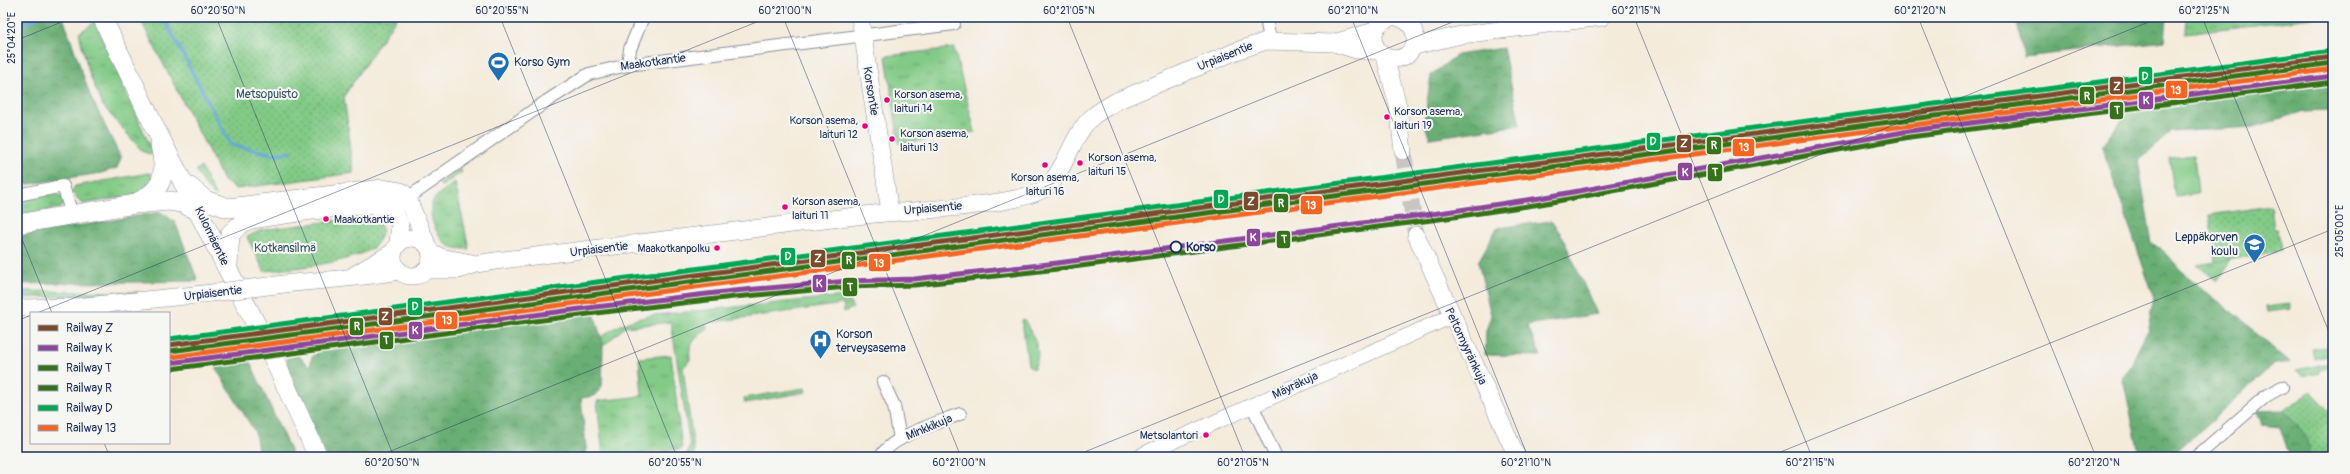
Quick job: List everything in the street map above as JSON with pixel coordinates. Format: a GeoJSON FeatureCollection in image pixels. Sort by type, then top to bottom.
{"type":"FeatureCollection","features":[{"type":"Feature","properties":{"kind":"main road","name":"Urpiaisentie"},"geometry":{"type":"LineString","coordinates":[[17,308],[75,307],[350,277],[367,277],[400,271],[412,276],[426,270],[459,270],[476,264],[890,212],[1015,199],[1040,192],[1054,178],[1084,127],[1102,110],[1120,100],[1239,50],[1270,40],[1334,43],[1356,50],[1382,54],[1396,59],[1411,50],[1461,35],[1602,17]]}},
{"type":"Feature","properties":{"kind":"main road","name":"Kulomäentie"},"geometry":{"type":"LineString","coordinates":[[103,20],[156,130],[184,180],[278,367],[318,457]]}},
{"type":"Feature","properties":{"kind":"main road","name":"Urpiaisentie"},"geometry":{"type":"LineString","coordinates":[[1334,43],[1393,21],[1461,35]]}},
{"type":"Feature","properties":{"kind":"main road"},"geometry":{"type":"LineString","coordinates":[[1398,106],[1411,50],[1416,37],[1393,21],[1373,40],[1382,54],[1398,106],[1403,151]]}},
{"type":"Feature","properties":{"kind":"main road","name":"Korsontie"},"geometry":{"type":"LineString","coordinates":[[861,25],[890,212]]}},
{"type":"Feature","properties":{"kind":"main road"},"geometry":{"type":"LineString","coordinates":[[135,204],[149,197],[156,191],[164,171],[156,130]]}},
{"type":"Feature","properties":{"kind":"main road"},"geometry":{"type":"LineString","coordinates":[[184,180],[205,200],[228,208],[383,189],[401,192],[400,223],[394,263],[400,271]]}},
{"type":"Feature","properties":{"kind":"main road"},"geometry":{"type":"LineString","coordinates":[[17,224],[135,204],[169,201],[182,203],[200,212]]}},
{"type":"Feature","properties":{"kind":"main road"},"geometry":{"type":"LineString","coordinates":[[228,268],[228,237],[243,222],[252,219],[361,204],[400,204]]}},
{"type":"Feature","properties":{"kind":"main road"},"geometry":{"type":"LineString","coordinates":[[400,204],[429,247],[432,260],[426,270]]}},
{"type":"Feature","properties":{"kind":"main road","name":"Peltomyyränkuja"},"geometry":{"type":"LineString","coordinates":[[1416,235],[1517,457]]}},
{"type":"Feature","properties":{"kind":"main road","name":"Urpiaisentie"},"geometry":{"type":"LineString","coordinates":[[350,277],[412,237],[441,256],[476,264]]}},
{"type":"Feature","properties":{"kind":"main road","name":"Urpiaisentie"},"geometry":{"type":"LineString","coordinates":[[52,312],[75,307]]}},
{"type":"Feature","properties":{"kind":"main road"},"geometry":{"type":"LineString","coordinates":[[17,319],[30,316]]}},
{"type":"Feature","properties":{"kind":"street"},"geometry":{"type":"LineString","coordinates":[[628,65],[630,49],[643,17]]}},
{"type":"Feature","properties":{"kind":"street"},"geometry":{"type":"LineString","coordinates":[[1266,17],[1270,40]]}},
{"type":"Feature","properties":{"kind":"street","name":"Maakotkantie"},"geometry":{"type":"LineString","coordinates":[[400,204],[547,100],[589,74],[628,65],[861,25],[954,24]]}},
{"type":"Feature","properties":{"kind":"street"},"geometry":{"type":"LineString","coordinates":[[17,195],[63,186],[72,214]]}},
{"type":"Feature","properties":{"kind":"street","name":"Mäyräkuja"},"geometry":{"type":"LineString","coordinates":[[1141,457],[1144,454],[1252,405],[1452,316]]}},
{"type":"Feature","properties":{"kind":"street"},"geometry":{"type":"LineString","coordinates":[[883,382],[894,406],[900,439]]}},
{"type":"Feature","properties":{"kind":"street"},"geometry":{"type":"LineString","coordinates":[[2196,457],[2266,396],[2282,387]]}},
{"type":"Feature","properties":{"kind":"street"},"geometry":{"type":"LineString","coordinates":[[1252,405],[1276,457]]}},
{"type":"Feature","properties":{"kind":"street","name":"Minkkikuja"},"geometry":{"type":"LineString","coordinates":[[881,457],[884,451],[900,439],[960,414]]}},
{"type":"Feature","properties":{"kind":"green space"},"geometry":{"type":"Polygon","coordinates":[[[17,17],[63,17],[90,95],[121,158],[117,168],[101,173],[17,186],[17,17]]]}},
{"type":"Feature","properties":{"kind":"green space","name":"Metsopuisto"},"geometry":{"type":"Polygon","coordinates":[[[139,17],[397,17],[344,96],[354,173],[236,189],[224,181],[139,17]]]}},
{"type":"Feature","properties":{"kind":"green space"},"geometry":{"type":"Polygon","coordinates":[[[2016,17],[2167,17],[2165,41],[2024,57],[2016,17]]]}},
{"type":"Feature","properties":{"kind":"green space"},"geometry":{"type":"Polygon","coordinates":[[[2186,17],[2322,17],[2185,33],[2186,17]]]}},
{"type":"Feature","properties":{"kind":"green space"},"geometry":{"type":"Polygon","coordinates":[[[95,22],[154,155],[143,152],[103,106],[89,73],[79,33],[95,22]]]}},
{"type":"Feature","properties":{"kind":"green space"},"geometry":{"type":"Polygon","coordinates":[[[954,48],[975,132],[899,144],[886,56],[954,48]]]}},
{"type":"Feature","properties":{"kind":"green space"},"geometry":{"type":"Polygon","coordinates":[[[1503,48],[1520,125],[1430,138],[1424,123],[1431,75],[1457,55],[1503,48]]]}},
{"type":"Feature","properties":{"kind":"green space"},"geometry":{"type":"Polygon","coordinates":[[[2333,84],[2333,110],[2304,111],[2253,127],[2171,132],[2138,161],[2152,243],[2166,253],[2185,275],[2238,317],[2290,363],[2275,363],[2170,457],[2140,457],[2123,379],[2147,332],[2154,298],[2102,147],[2130,107],[2333,84]]]}},
{"type":"Feature","properties":{"kind":"green space"},"geometry":{"type":"Polygon","coordinates":[[[2194,155],[2198,194],[2175,197],[2169,158],[2194,155]]]}},
{"type":"Feature","properties":{"kind":"green space"},"geometry":{"type":"Polygon","coordinates":[[[201,167],[216,197],[205,186],[196,170],[201,167]]]}},
{"type":"Feature","properties":{"kind":"green space"},"geometry":{"type":"Polygon","coordinates":[[[460,168],[462,172],[442,186],[439,184],[460,168]]]}},
{"type":"Feature","properties":{"kind":"green space"},"geometry":{"type":"Polygon","coordinates":[[[149,173],[152,175],[148,184],[136,195],[83,204],[71,192],[75,186],[149,173]]]}},
{"type":"Feature","properties":{"kind":"green space"},"geometry":{"type":"Polygon","coordinates":[[[455,182],[469,249],[455,248],[444,242],[437,232],[432,219],[432,203],[439,194],[455,182]]]}},
{"type":"Feature","properties":{"kind":"green space"},"geometry":{"type":"Polygon","coordinates":[[[53,194],[61,196],[64,203],[61,208],[17,215],[17,201],[53,194]]]}},
{"type":"Feature","properties":{"kind":"green space"},"geometry":{"type":"Polygon","coordinates":[[[2271,206],[2274,229],[2278,229],[2281,251],[2216,262],[2209,215],[2271,206]]]}},
{"type":"Feature","properties":{"kind":"green space"},"geometry":{"type":"Polygon","coordinates":[[[161,212],[175,222],[198,281],[17,284],[17,236],[161,212]]]}},
{"type":"Feature","properties":{"kind":"green space","name":"Kotkansilmä"},"geometry":{"type":"Polygon","coordinates":[[[364,217],[379,222],[383,231],[374,247],[364,253],[352,257],[321,264],[264,271],[247,237],[261,230],[364,217]]]}},
{"type":"Feature","properties":{"kind":"green space"},"geometry":{"type":"Polygon","coordinates":[[[1551,221],[1561,234],[1597,314],[1527,325],[1541,356],[1485,355],[1486,331],[1491,315],[1478,262],[1497,228],[1551,221]]]}},
{"type":"Feature","properties":{"kind":"green space"},"geometry":{"type":"Polygon","coordinates":[[[2232,259],[2217,281],[2197,265],[2232,259]]]}},
{"type":"Feature","properties":{"kind":"green space"},"geometry":{"type":"Polygon","coordinates":[[[17,291],[138,292],[138,294],[17,298],[17,291]]]}},
{"type":"Feature","properties":{"kind":"green space"},"geometry":{"type":"Polygon","coordinates":[[[846,296],[853,308],[844,312],[843,304],[706,323],[707,330],[693,342],[690,350],[690,360],[683,368],[695,457],[686,457],[690,446],[671,322],[625,327],[603,346],[601,337],[626,323],[655,315],[846,296]]]}},
{"type":"Feature","properties":{"kind":"green space"},"geometry":{"type":"Polygon","coordinates":[[[2290,304],[2291,309],[2267,312],[2266,307],[2290,304]]]}},
{"type":"Feature","properties":{"kind":"green space"},"geometry":{"type":"Polygon","coordinates":[[[594,312],[603,346],[602,387],[594,396],[581,398],[587,457],[326,457],[296,391],[286,359],[298,355],[310,367],[312,357],[322,348],[594,312]]]}},
{"type":"Feature","properties":{"kind":"green space"},"geometry":{"type":"Polygon","coordinates":[[[1024,319],[1034,337],[1038,350],[1038,356],[1033,369],[1028,365],[1022,320],[1024,319]]]}},
{"type":"Feature","properties":{"kind":"green space"},"geometry":{"type":"Polygon","coordinates":[[[2333,346],[2333,355],[2314,359],[2312,349],[2333,346]]]}},
{"type":"Feature","properties":{"kind":"green space"},"geometry":{"type":"Polygon","coordinates":[[[671,355],[682,449],[603,457],[597,401],[642,396],[639,358],[671,355]]]}},
{"type":"Feature","properties":{"kind":"green space"},"geometry":{"type":"Polygon","coordinates":[[[249,359],[293,457],[259,457],[255,432],[215,367],[249,359]]]}},
{"type":"Feature","properties":{"kind":"green space"},"geometry":{"type":"Polygon","coordinates":[[[2333,362],[2333,366],[2320,369],[2320,373],[2302,376],[2296,370],[2333,362]]]}},
{"type":"Feature","properties":{"kind":"green space"},"geometry":{"type":"Polygon","coordinates":[[[805,388],[806,392],[745,403],[744,398],[805,388]]]}},
{"type":"Feature","properties":{"kind":"green space"},"geometry":{"type":"Polygon","coordinates":[[[2311,391],[2333,414],[2333,457],[2310,457],[2306,436],[2284,410],[2311,391]]]}},
{"type":"Feature","properties":{"kind":"green space"},"geometry":{"type":"Polygon","coordinates":[[[2284,410],[2291,418],[2333,414],[2333,457],[2290,457],[2280,427],[2261,425],[2256,411],[2284,410]]]}},
{"type":"Feature","properties":{"kind":"waterway"},"geometry":{"type":"LineString","coordinates":[[17,28],[39,17]]}},
{"type":"Feature","properties":{"kind":"waterway"},"geometry":{"type":"LineString","coordinates":[[163,17],[231,145],[273,154],[291,152]]}},
{"type":"Feature","properties":{"kind":"tunnel"},"geometry":{"type":"LineString","coordinates":[[1403,151],[1416,235]]}},
{"type":"Feature","properties":{"kind":"rail line","name":"D"},"geometry":{"type":"LineString","coordinates":[[170,339],[2332,51]]}},
{"type":"Feature","properties":{"kind":"rail line","name":"Z"},"geometry":{"type":"LineString","coordinates":[[170,345],[2333,57]]}},
{"type":"Feature","properties":{"kind":"rail line","name":"R"},"geometry":{"type":"LineString","coordinates":[[170,351],[2333,63]]}},
{"type":"Feature","properties":{"kind":"rail line","name":"13"},"geometry":{"type":"LineString","coordinates":[[171,357],[2333,69]]}},
{"type":"Feature","properties":{"kind":"rail line","name":"K"},"geometry":{"type":"LineString","coordinates":[[170,363],[595,307],[733,291],[848,281],[914,279],[1057,263],[1446,212],[1540,198],[1909,131],[2333,76]]}},
{"type":"Feature","properties":{"kind":"rail line","name":"T"},"geometry":{"type":"LineString","coordinates":[[170,369],[596,313],[734,297],[848,287],[915,285],[1058,269],[1447,218],[1541,204],[1910,137],[2333,82]]}},
{"type":"Feature","properties":{"kind":"place","name":"Korso Gym"},"geometry":{"type":"Point","coordinates":[499,82]}},
{"type":"Feature","properties":{"kind":"place","name":"Korson asema, laituri 14"},"geometry":{"type":"Point","coordinates":[887,100]}},
{"type":"Feature","properties":{"kind":"place","name":"Korson asema, laituri 19"},"geometry":{"type":"Point","coordinates":[1387,117]}},
{"type":"Feature","properties":{"kind":"place","name":"Korson asema, laituri 12"},"geometry":{"type":"Point","coordinates":[865,126]}},
{"type":"Feature","properties":{"kind":"place","name":"Korson asema, laituri 13"},"geometry":{"type":"Point","coordinates":[892,139]}},
{"type":"Feature","properties":{"kind":"place","name":"Korson asema, laituri 15"},"geometry":{"type":"Point","coordinates":[1080,163]}},
{"type":"Feature","properties":{"kind":"place","name":"Korson asema, laituri 16"},"geometry":{"type":"Point","coordinates":[1045,165]}},
{"type":"Feature","properties":{"kind":"place","name":"Korson asema, laituri 11"},"geometry":{"type":"Point","coordinates":[785,207]}},
{"type":"Feature","properties":{"kind":"place","name":"Maakotkantie"},"geometry":{"type":"Point","coordinates":[326,219]}},
{"type":"Feature","properties":{"kind":"place","name":"Korso"},"geometry":{"type":"Point","coordinates":[1176,247]}},
{"type":"Feature","properties":{"kind":"place","name":"Maakotkanpolku"},"geometry":{"type":"Point","coordinates":[717,248]}},
{"type":"Feature","properties":{"kind":"place","name":"Leppäkorven koulu"},"geometry":{"type":"Point","coordinates":[2254,264]}},
{"type":"Feature","properties":{"kind":"place","name":"Korson terveysasema"},"geometry":{"type":"Point","coordinates":[820,360]}},
{"type":"Feature","properties":{"kind":"place","name":"Metsolantori"},"geometry":{"type":"Point","coordinates":[1206,435]}}]}
